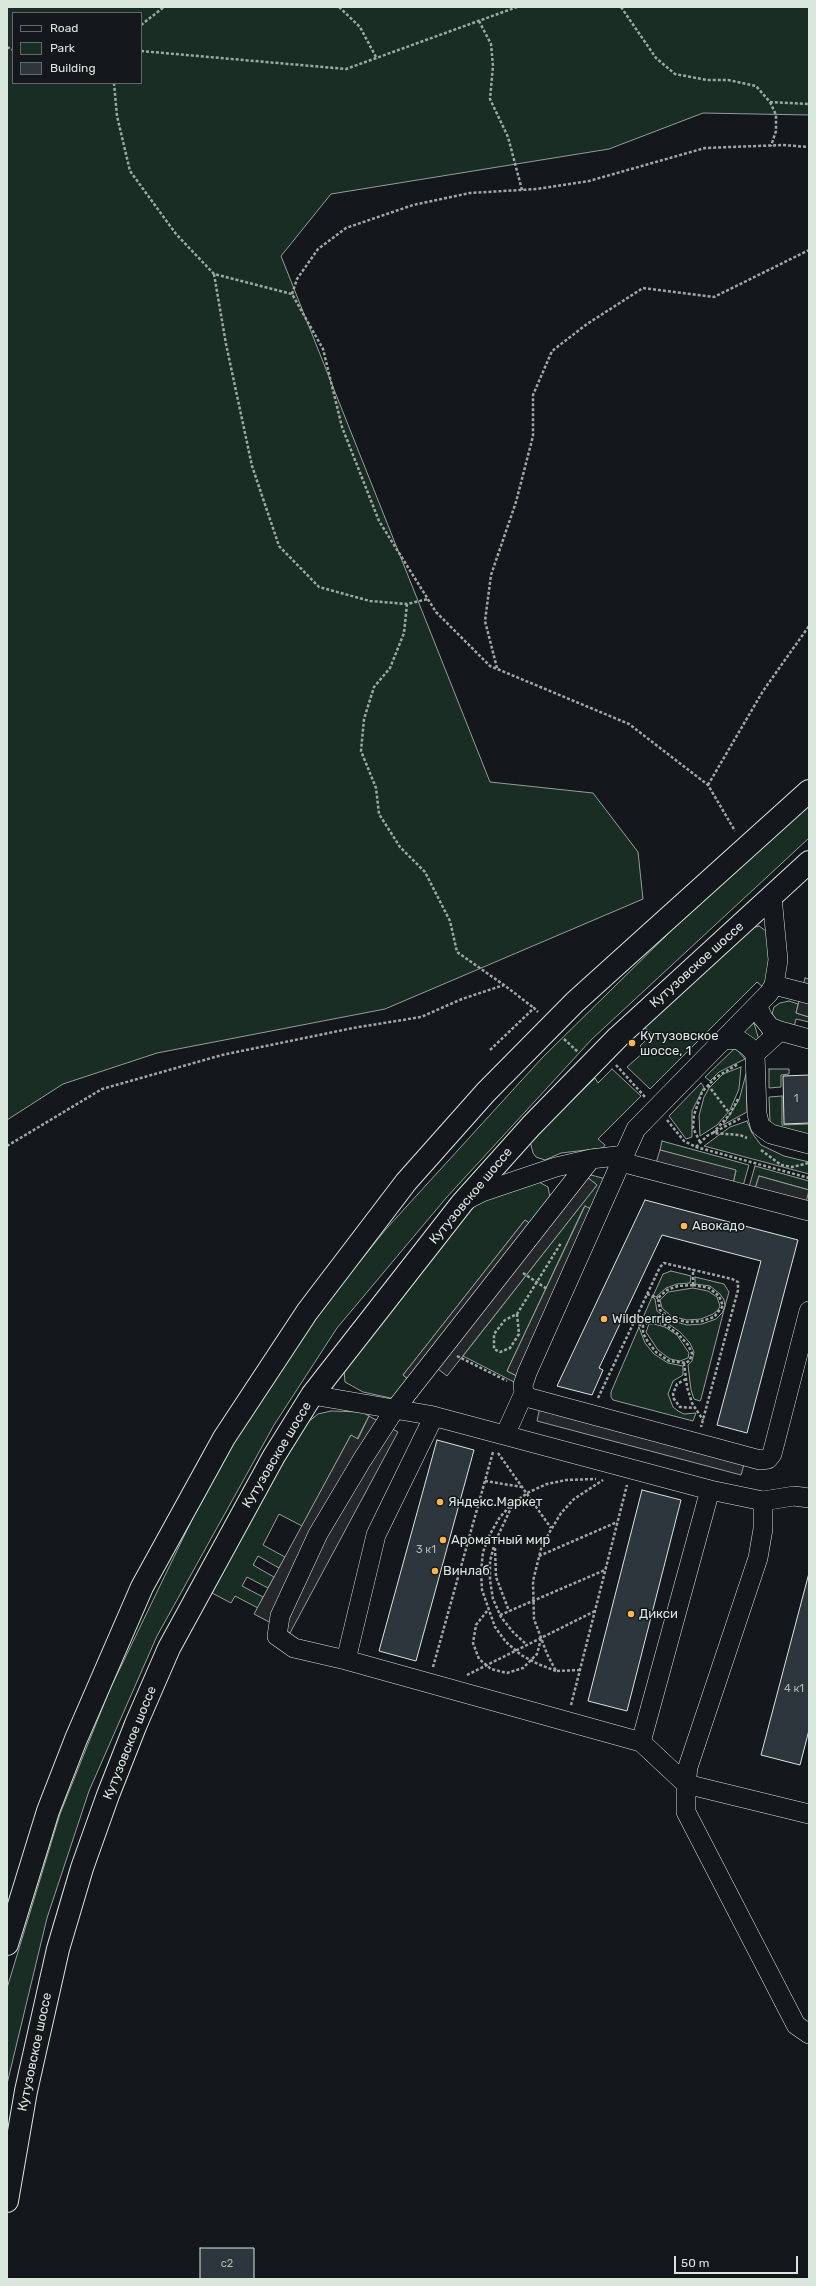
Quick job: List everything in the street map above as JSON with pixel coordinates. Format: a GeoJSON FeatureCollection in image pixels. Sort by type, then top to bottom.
{"type":"FeatureCollection","features":[{"type":"Feature","properties":{"kind":"main road"},"geometry":{"type":"LineString","coordinates":[[7,1944],[48,1811],[76,1738],[142,1587],[224,1438],[307,1312],[406,1182],[486,1092],[575,1002],[809,792]]}},
{"type":"Feature","properties":{"kind":"main road","name":"Кутузовское шоссе"},"geometry":{"type":"LineString","coordinates":[[7,2201],[26,2091],[58,1949],[82,1868],[108,1794],[170,1648],[274,1456],[312,1395],[462,1203],[531,1126],[618,1037],[809,862]]}},
{"type":"Feature","properties":{"kind":"lane"},"geometry":{"type":"LineString","coordinates":[[505,1435],[561,1296],[636,1129],[660,1113],[725,1039],[758,1005],[774,985],[778,960],[772,897]]}},
{"type":"Feature","properties":{"kind":"lane"},"geometry":{"type":"LineString","coordinates":[[774,985],[809,994]]}},
{"type":"Feature","properties":{"kind":"lane"},"geometry":{"type":"LineString","coordinates":[[758,1005],[763,1018],[770,1027],[809,1039]]}},
{"type":"Feature","properties":{"kind":"lane"},"geometry":{"type":"LineString","coordinates":[[748,1059],[780,1031]]}},
{"type":"Feature","properties":{"kind":"lane"},"geometry":{"type":"LineString","coordinates":[[725,1039],[739,1040],[748,1046],[748,1059],[756,1114],[760,1126],[771,1134],[809,1144]]}},
{"type":"Feature","properties":{"kind":"lane"},"geometry":{"type":"LineString","coordinates":[[462,1203],[482,1192],[556,1167],[591,1159],[623,1158],[809,1211]]}},
{"type":"Feature","properties":{"kind":"lane"},"geometry":{"type":"LineString","coordinates":[[591,1159],[395,1409],[362,1460],[318,1534],[280,1616],[277,1636],[294,1648],[346,1660],[641,1742],[686,1784],[809,1814]]}},
{"type":"Feature","properties":{"kind":"lane"},"geometry":{"type":"LineString","coordinates":[[523,1389],[530,1398],[760,1460],[768,1460],[772,1454],[809,1311]]}},
{"type":"Feature","properties":{"kind":"lane"},"geometry":{"type":"LineString","coordinates":[[312,1395],[434,1416],[710,1490],[764,1501],[794,1496],[809,1498]]}},
{"type":"Feature","properties":{"kind":"lane"},"geometry":{"type":"LineString","coordinates":[[346,1660],[376,1535],[434,1416]]}},
{"type":"Feature","properties":{"kind":"lane"},"geometry":{"type":"LineString","coordinates":[[641,1742],[710,1490]]}},
{"type":"Feature","properties":{"kind":"lane"},"geometry":{"type":"LineString","coordinates":[[764,1501],[763,1529],[758,1558],[688,1767],[686,1784],[686,1812],[796,2025],[809,2034]]}},
{"type":"Feature","properties":{"kind":"path"},"geometry":{"type":"LineString","coordinates":[[142,25],[164,7]]}},
{"type":"Feature","properties":{"kind":"path"},"geometry":{"type":"LineString","coordinates":[[339,7],[360,27],[377,58]]}},
{"type":"Feature","properties":{"kind":"path"},"geometry":{"type":"LineString","coordinates":[[142,51],[346,69],[517,7]]}},
{"type":"Feature","properties":{"kind":"path"},"geometry":{"type":"LineString","coordinates":[[621,7],[656,58],[675,74],[707,80],[728,80],[756,86],[770,102],[776,114],[776,130],[771,146]]}},
{"type":"Feature","properties":{"kind":"path"},"geometry":{"type":"LineString","coordinates":[[479,21],[490,44],[493,66],[490,98],[508,137],[522,190]]}},
{"type":"Feature","properties":{"kind":"path"},"geometry":{"type":"LineString","coordinates":[[114,84],[117,116],[130,170],[176,234],[214,274],[292,294],[323,349],[342,427],[379,521],[436,612],[490,666],[629,724],[708,785],[736,831]]}},
{"type":"Feature","properties":{"kind":"path"},"geometry":{"type":"LineString","coordinates":[[770,102],[809,104]]}},
{"type":"Feature","properties":{"kind":"path"},"geometry":{"type":"LineString","coordinates":[[292,294],[297,279],[318,249],[346,228],[413,205],[470,193],[522,190],[589,181],[706,148],[771,146],[809,147]]}},
{"type":"Feature","properties":{"kind":"path"},"geometry":{"type":"LineString","coordinates":[[497,668],[485,621],[491,575],[516,502],[533,436],[533,395],[552,351],[587,324],[643,288],[714,297],[809,250]]}},
{"type":"Feature","properties":{"kind":"path"},"geometry":{"type":"LineString","coordinates":[[214,274],[226,344],[252,466],[279,546],[319,588],[370,601],[406,604],[428,599]]}},
{"type":"Feature","properties":{"kind":"path"},"geometry":{"type":"LineString","coordinates":[[406,604],[404,633],[390,668],[374,687],[364,719],[361,751],[376,788],[379,814],[400,847],[425,872],[450,921],[456,952],[504,985],[534,1008],[539,1014]]}},
{"type":"Feature","properties":{"kind":"path"},"geometry":{"type":"LineString","coordinates":[[708,785],[763,691],[809,626]]}},
{"type":"Feature","properties":{"kind":"path"},"geometry":{"type":"LineString","coordinates":[[7,1146],[102,1089],[222,1055],[353,1028],[421,1017],[462,999],[504,985]]}},
{"type":"Feature","properties":{"kind":"path"},"geometry":{"type":"LineString","coordinates":[[490,1050],[534,1008]]}},
{"type":"Feature","properties":{"kind":"path"},"geometry":{"type":"LineString","coordinates":[[563,1037],[579,1054]]}},
{"type":"Feature","properties":{"kind":"path"},"geometry":{"type":"LineString","coordinates":[[700,1142],[695,1135],[694,1115],[697,1103],[708,1084],[724,1071],[748,1059]]}},
{"type":"Feature","properties":{"kind":"path"},"geometry":{"type":"LineString","coordinates":[[613,1063],[684,1141],[696,1147],[809,1178]]}},
{"type":"Feature","properties":{"kind":"path"},"geometry":{"type":"LineString","coordinates":[[705,1081],[730,1114]]}},
{"type":"Feature","properties":{"kind":"path"},"geometry":{"type":"LineString","coordinates":[[713,1133],[730,1114],[740,1096]]}},
{"type":"Feature","properties":{"kind":"path"},"geometry":{"type":"LineString","coordinates":[[696,1147],[700,1142],[713,1133],[744,1116]]}},
{"type":"Feature","properties":{"kind":"path"},"geometry":{"type":"LineString","coordinates":[[517,1314],[519,1334],[510,1348],[500,1352],[494,1349],[494,1334],[505,1320],[517,1314],[561,1243]]}},
{"type":"Feature","properties":{"kind":"path"},"geometry":{"type":"LineString","coordinates":[[510,1263],[536,1283],[561,1296]]}},
{"type":"Feature","properties":{"kind":"path"},"geometry":{"type":"LineString","coordinates":[[592,1415],[598,1397],[660,1267],[664,1263],[693,1269],[738,1282],[738,1290],[697,1443]]}},
{"type":"Feature","properties":{"kind":"path"},"geometry":{"type":"LineString","coordinates":[[693,1269],[693,1285]]}},
{"type":"Feature","properties":{"kind":"path"},"geometry":{"type":"LineString","coordinates":[[693,1285],[709,1288],[719,1296],[723,1306],[714,1317],[702,1321],[687,1322],[670,1318],[660,1310],[658,1298],[667,1290],[678,1286],[693,1285]]}},
{"type":"Feature","properties":{"kind":"path"},"geometry":{"type":"LineString","coordinates":[[647,1294],[658,1298]]}},
{"type":"Feature","properties":{"kind":"path"},"geometry":{"type":"LineString","coordinates":[[654,1321],[666,1325],[678,1334],[692,1353],[690,1360],[684,1364],[669,1361],[656,1352],[643,1333],[643,1326],[648,1322],[654,1321]]}},
{"type":"Feature","properties":{"kind":"path"},"geometry":{"type":"LineString","coordinates":[[634,1322],[643,1326]]}},
{"type":"Feature","properties":{"kind":"path"},"geometry":{"type":"LineString","coordinates":[[443,1349],[523,1389]]}},
{"type":"Feature","properties":{"kind":"path"},"geometry":{"type":"LineString","coordinates":[[684,1364],[686,1379],[695,1408],[703,1420]]}},
{"type":"Feature","properties":{"kind":"path"},"geometry":{"type":"LineString","coordinates":[[686,1379],[676,1384],[673,1394],[674,1399],[680,1407],[695,1408]]}},
{"type":"Feature","properties":{"kind":"path"},"geometry":{"type":"LineString","coordinates":[[436,1685],[485,1481],[494,1452]]}},
{"type":"Feature","properties":{"kind":"path"},"geometry":{"type":"LineString","coordinates":[[498,1453],[551,1528]]}},
{"type":"Feature","properties":{"kind":"path"},"geometry":{"type":"LineString","coordinates":[[567,1721],[631,1468]]}},
{"type":"Feature","properties":{"kind":"path"},"geometry":{"type":"LineString","coordinates":[[556,1671],[534,1619],[532,1600],[533,1581],[538,1556],[551,1528],[574,1499],[605,1479],[566,1480],[547,1484],[526,1494],[513,1503],[500,1517],[490,1534],[483,1552],[481,1571],[482,1590],[488,1611],[495,1627],[506,1642],[532,1661],[556,1671],[580,1670]]}},
{"type":"Feature","properties":{"kind":"path"},"geometry":{"type":"LineString","coordinates":[[485,1481],[522,1487]]}},
{"type":"Feature","properties":{"kind":"path"},"geometry":{"type":"LineString","coordinates":[[513,1503],[495,1542],[490,1561],[490,1580],[493,1599],[500,1615],[512,1632],[527,1645]]}},
{"type":"Feature","properties":{"kind":"path"},"geometry":{"type":"LineString","coordinates":[[538,1556],[617,1522]]}},
{"type":"Feature","properties":{"kind":"path"},"geometry":{"type":"LineString","coordinates":[[495,1542],[496,1578],[509,1611]]}},
{"type":"Feature","properties":{"kind":"path"},"geometry":{"type":"LineString","coordinates":[[500,1615],[605,1570]]}},
{"type":"Feature","properties":{"kind":"path"},"geometry":{"type":"LineString","coordinates":[[488,1611],[476,1625],[473,1643],[479,1659],[486,1666],[496,1671],[513,1672],[523,1668],[532,1661],[538,1651],[541,1638]]}},
{"type":"Feature","properties":{"kind":"path"},"geometry":{"type":"LineString","coordinates":[[436,1685],[486,1666],[595,1611]]}},
{"type":"Feature","properties":{"kind":"green space"},"geometry":{"type":"Polygon","coordinates":[[[7,7],[809,7],[809,115],[703,113],[609,149],[331,194],[281,256],[490,782],[593,793],[638,852],[643,899],[385,1009],[157,1053],[63,1084],[7,1120],[7,7]]]}},
{"type":"Feature","properties":{"kind":"green space"},"geometry":{"type":"Polygon","coordinates":[[[809,803],[809,838],[592,1039],[446,1198],[337,1328],[274,1425],[157,1636],[89,1791],[47,1918],[7,2084],[7,1988],[60,1814],[110,1689],[217,1468],[297,1340],[386,1229],[542,1058],[681,921],[809,803]]]}},
{"type":"Feature","properties":{"kind":"green space"},"geometry":{"type":"Polygon","coordinates":[[[759,926],[766,931],[770,943],[768,975],[763,987],[757,982],[650,1089],[627,1067],[645,1051],[640,1046],[652,1034],[644,1027],[752,928],[759,926]]]}},
{"type":"Feature","properties":{"kind":"green space"},"geometry":{"type":"Polygon","coordinates":[[[789,1001],[798,1004],[796,1013],[809,1017],[809,1022],[796,1019],[793,1031],[777,1027],[772,1014],[774,1007],[780,1003],[789,1001]]]}},
{"type":"Feature","properties":{"kind":"green space"},"geometry":{"type":"Polygon","coordinates":[[[754,1023],[759,1040],[756,1042],[748,1035],[741,1034],[754,1023]]]}},
{"type":"Feature","properties":{"kind":"green space"},"geometry":{"type":"Polygon","coordinates":[[[734,1049],[737,1050],[745,1059],[719,1072],[710,1081],[705,1077],[734,1049]]]}},
{"type":"Feature","properties":{"kind":"green space"},"geometry":{"type":"Polygon","coordinates":[[[741,1067],[739,1089],[730,1110],[717,1125],[700,1136],[699,1116],[704,1097],[709,1088],[723,1074],[741,1067]]]}},
{"type":"Feature","properties":{"kind":"green space"},"geometry":{"type":"Polygon","coordinates":[[[612,1069],[641,1096],[598,1139],[605,1145],[603,1148],[561,1153],[545,1160],[536,1157],[533,1153],[530,1141],[595,1078],[598,1083],[612,1069]]]}},
{"type":"Feature","properties":{"kind":"green space"},"geometry":{"type":"Polygon","coordinates":[[[769,1069],[789,1069],[789,1074],[781,1075],[781,1087],[769,1088],[769,1069]]]}},
{"type":"Feature","properties":{"kind":"green space"},"geometry":{"type":"Polygon","coordinates":[[[746,1074],[747,1112],[723,1125],[739,1100],[746,1074]]]}},
{"type":"Feature","properties":{"kind":"green space"},"geometry":{"type":"Polygon","coordinates":[[[701,1083],[704,1087],[692,1111],[692,1137],[686,1139],[669,1116],[701,1083]]]}},
{"type":"Feature","properties":{"kind":"green space"},"geometry":{"type":"Polygon","coordinates":[[[782,1096],[782,1125],[809,1124],[809,1135],[772,1125],[770,1121],[769,1097],[782,1096]]]}},
{"type":"Feature","properties":{"kind":"green space"},"geometry":{"type":"Polygon","coordinates":[[[747,1121],[752,1133],[761,1145],[784,1156],[809,1162],[809,1174],[704,1146],[730,1127],[747,1121]]]}},
{"type":"Feature","properties":{"kind":"green space"},"geometry":{"type":"Polygon","coordinates":[[[662,1141],[749,1165],[743,1186],[733,1183],[736,1171],[660,1150],[662,1141]]]}},
{"type":"Feature","properties":{"kind":"green space"},"geometry":{"type":"Polygon","coordinates":[[[755,1166],[809,1181],[809,1190],[759,1176],[755,1189],[749,1187],[755,1166]]]}},
{"type":"Feature","properties":{"kind":"green space"},"geometry":{"type":"Polygon","coordinates":[[[591,1175],[606,1179],[593,1210],[584,1207],[507,1371],[519,1377],[516,1383],[463,1356],[597,1185],[587,1177],[591,1175]]]}},
{"type":"Feature","properties":{"kind":"green space"},"geometry":{"type":"Polygon","coordinates":[[[539,1182],[548,1187],[550,1197],[532,1225],[525,1220],[403,1375],[408,1379],[395,1399],[363,1392],[345,1382],[344,1370],[470,1205],[539,1182]]]}},
{"type":"Feature","properties":{"kind":"green space"},"geometry":{"type":"Polygon","coordinates":[[[671,1271],[691,1276],[690,1283],[677,1284],[666,1288],[656,1297],[653,1296],[663,1274],[671,1271]]]}},
{"type":"Feature","properties":{"kind":"green space"},"geometry":{"type":"Polygon","coordinates":[[[695,1277],[724,1284],[729,1292],[725,1306],[724,1300],[720,1294],[710,1286],[695,1284],[695,1277]]]}},
{"type":"Feature","properties":{"kind":"green space"},"geometry":{"type":"Polygon","coordinates":[[[693,1288],[708,1291],[717,1297],[720,1306],[718,1310],[701,1319],[687,1320],[671,1316],[662,1308],[660,1300],[668,1292],[693,1288]]]}},
{"type":"Feature","properties":{"kind":"green space"},"geometry":{"type":"Polygon","coordinates":[[[652,1297],[655,1299],[657,1311],[669,1320],[687,1325],[702,1324],[716,1319],[722,1313],[725,1306],[700,1401],[694,1399],[691,1390],[688,1365],[692,1361],[694,1352],[690,1343],[680,1332],[667,1323],[655,1319],[641,1322],[652,1297]]]}},
{"type":"Feature","properties":{"kind":"green space"},"geometry":{"type":"Polygon","coordinates":[[[649,1324],[665,1327],[677,1335],[689,1353],[688,1358],[680,1361],[670,1359],[658,1350],[646,1332],[649,1324]]]}},
{"type":"Feature","properties":{"kind":"green space"},"geometry":{"type":"Polygon","coordinates":[[[639,1327],[645,1343],[654,1354],[668,1363],[683,1366],[683,1375],[673,1381],[668,1394],[673,1407],[678,1411],[684,1414],[696,1413],[693,1421],[613,1400],[611,1397],[611,1392],[639,1327]]]}},
{"type":"Feature","properties":{"kind":"green space"},"geometry":{"type":"Polygon","coordinates":[[[331,1411],[362,1412],[369,1416],[357,1439],[351,1435],[302,1526],[279,1514],[263,1545],[285,1557],[279,1568],[258,1556],[253,1565],[274,1577],[268,1588],[247,1577],[242,1586],[263,1597],[258,1608],[235,1596],[231,1603],[212,1593],[242,1531],[308,1422],[318,1414],[331,1411]]]}},
{"type":"Feature","properties":{"kind":"shaded area"},"geometry":{"type":"Polygon","coordinates":[[[805,978],[809,979],[809,1017],[796,1013],[805,978]]]}},
{"type":"Feature","properties":{"kind":"shaded area"},"geometry":{"type":"Polygon","coordinates":[[[660,1150],[736,1170],[733,1183],[656,1163],[660,1150]]]}},
{"type":"Feature","properties":{"kind":"shaded area"},"geometry":{"type":"Polygon","coordinates":[[[759,1176],[809,1190],[806,1203],[755,1189],[759,1176]]]}},
{"type":"Feature","properties":{"kind":"shaded area"},"geometry":{"type":"Polygon","coordinates":[[[587,1177],[597,1185],[447,1376],[429,1362],[413,1383],[403,1375],[525,1220],[543,1233],[587,1177]]]}},
{"type":"Feature","properties":{"kind":"shaded area"},"geometry":{"type":"Polygon","coordinates":[[[585,1206],[597,1212],[519,1377],[507,1371],[585,1206]]]}},
{"type":"Feature","properties":{"kind":"shaded area"},"geometry":{"type":"Polygon","coordinates":[[[540,1407],[745,1461],[741,1475],[537,1421],[540,1407]]]}},
{"type":"Feature","properties":{"kind":"shaded area"},"geometry":{"type":"Polygon","coordinates":[[[369,1416],[398,1432],[290,1633],[254,1614],[351,1435],[358,1439],[369,1416]]]}},
{"type":"Feature","properties":{"kind":"building"},"geometry":{"type":"Polygon","coordinates":[[[809,1075],[809,1123],[784,1124],[783,1076],[809,1075]]]}},
{"type":"Feature","properties":{"kind":"building"},"geometry":{"type":"Polygon","coordinates":[[[645,1200],[798,1240],[747,1433],[717,1425],[761,1261],[662,1235],[599,1368],[603,1370],[592,1395],[557,1386],[645,1200]]]}},
{"type":"Feature","properties":{"kind":"building"},"geometry":{"type":"Polygon","coordinates":[[[437,1440],[474,1450],[416,1661],[379,1651],[437,1440]]]}},
{"type":"Feature","properties":{"kind":"building"},"geometry":{"type":"Polygon","coordinates":[[[642,1490],[681,1500],[627,1711],[588,1701],[642,1490]]]}},
{"type":"Feature","properties":{"kind":"building"},"geometry":{"type":"Polygon","coordinates":[[[809,1573],[809,1730],[800,1765],[761,1755],[809,1573]]]}},
{"type":"Feature","properties":{"kind":"building"},"geometry":{"type":"Polygon","coordinates":[[[200,2248],[254,2248],[254,2279],[200,2279],[200,2248]]]}},
{"type":"Feature","properties":{"kind":"place","name":"Кутузовское шоссе, 1"},"geometry":{"type":"Point","coordinates":[632,1043]}},
{"type":"Feature","properties":{"kind":"place","name":"Авокадо"},"geometry":{"type":"Point","coordinates":[684,1226]}},
{"type":"Feature","properties":{"kind":"place","name":"Wildberries"},"geometry":{"type":"Point","coordinates":[604,1319]}},
{"type":"Feature","properties":{"kind":"place","name":"Яндекс.Маркет"},"geometry":{"type":"Point","coordinates":[440,1502]}},
{"type":"Feature","properties":{"kind":"place","name":"Ароматный мир"},"geometry":{"type":"Point","coordinates":[443,1540]}},
{"type":"Feature","properties":{"kind":"place","name":"Винлаб"},"geometry":{"type":"Point","coordinates":[435,1571]}},
{"type":"Feature","properties":{"kind":"place","name":"Дикси"},"geometry":{"type":"Point","coordinates":[631,1614]}}]}
